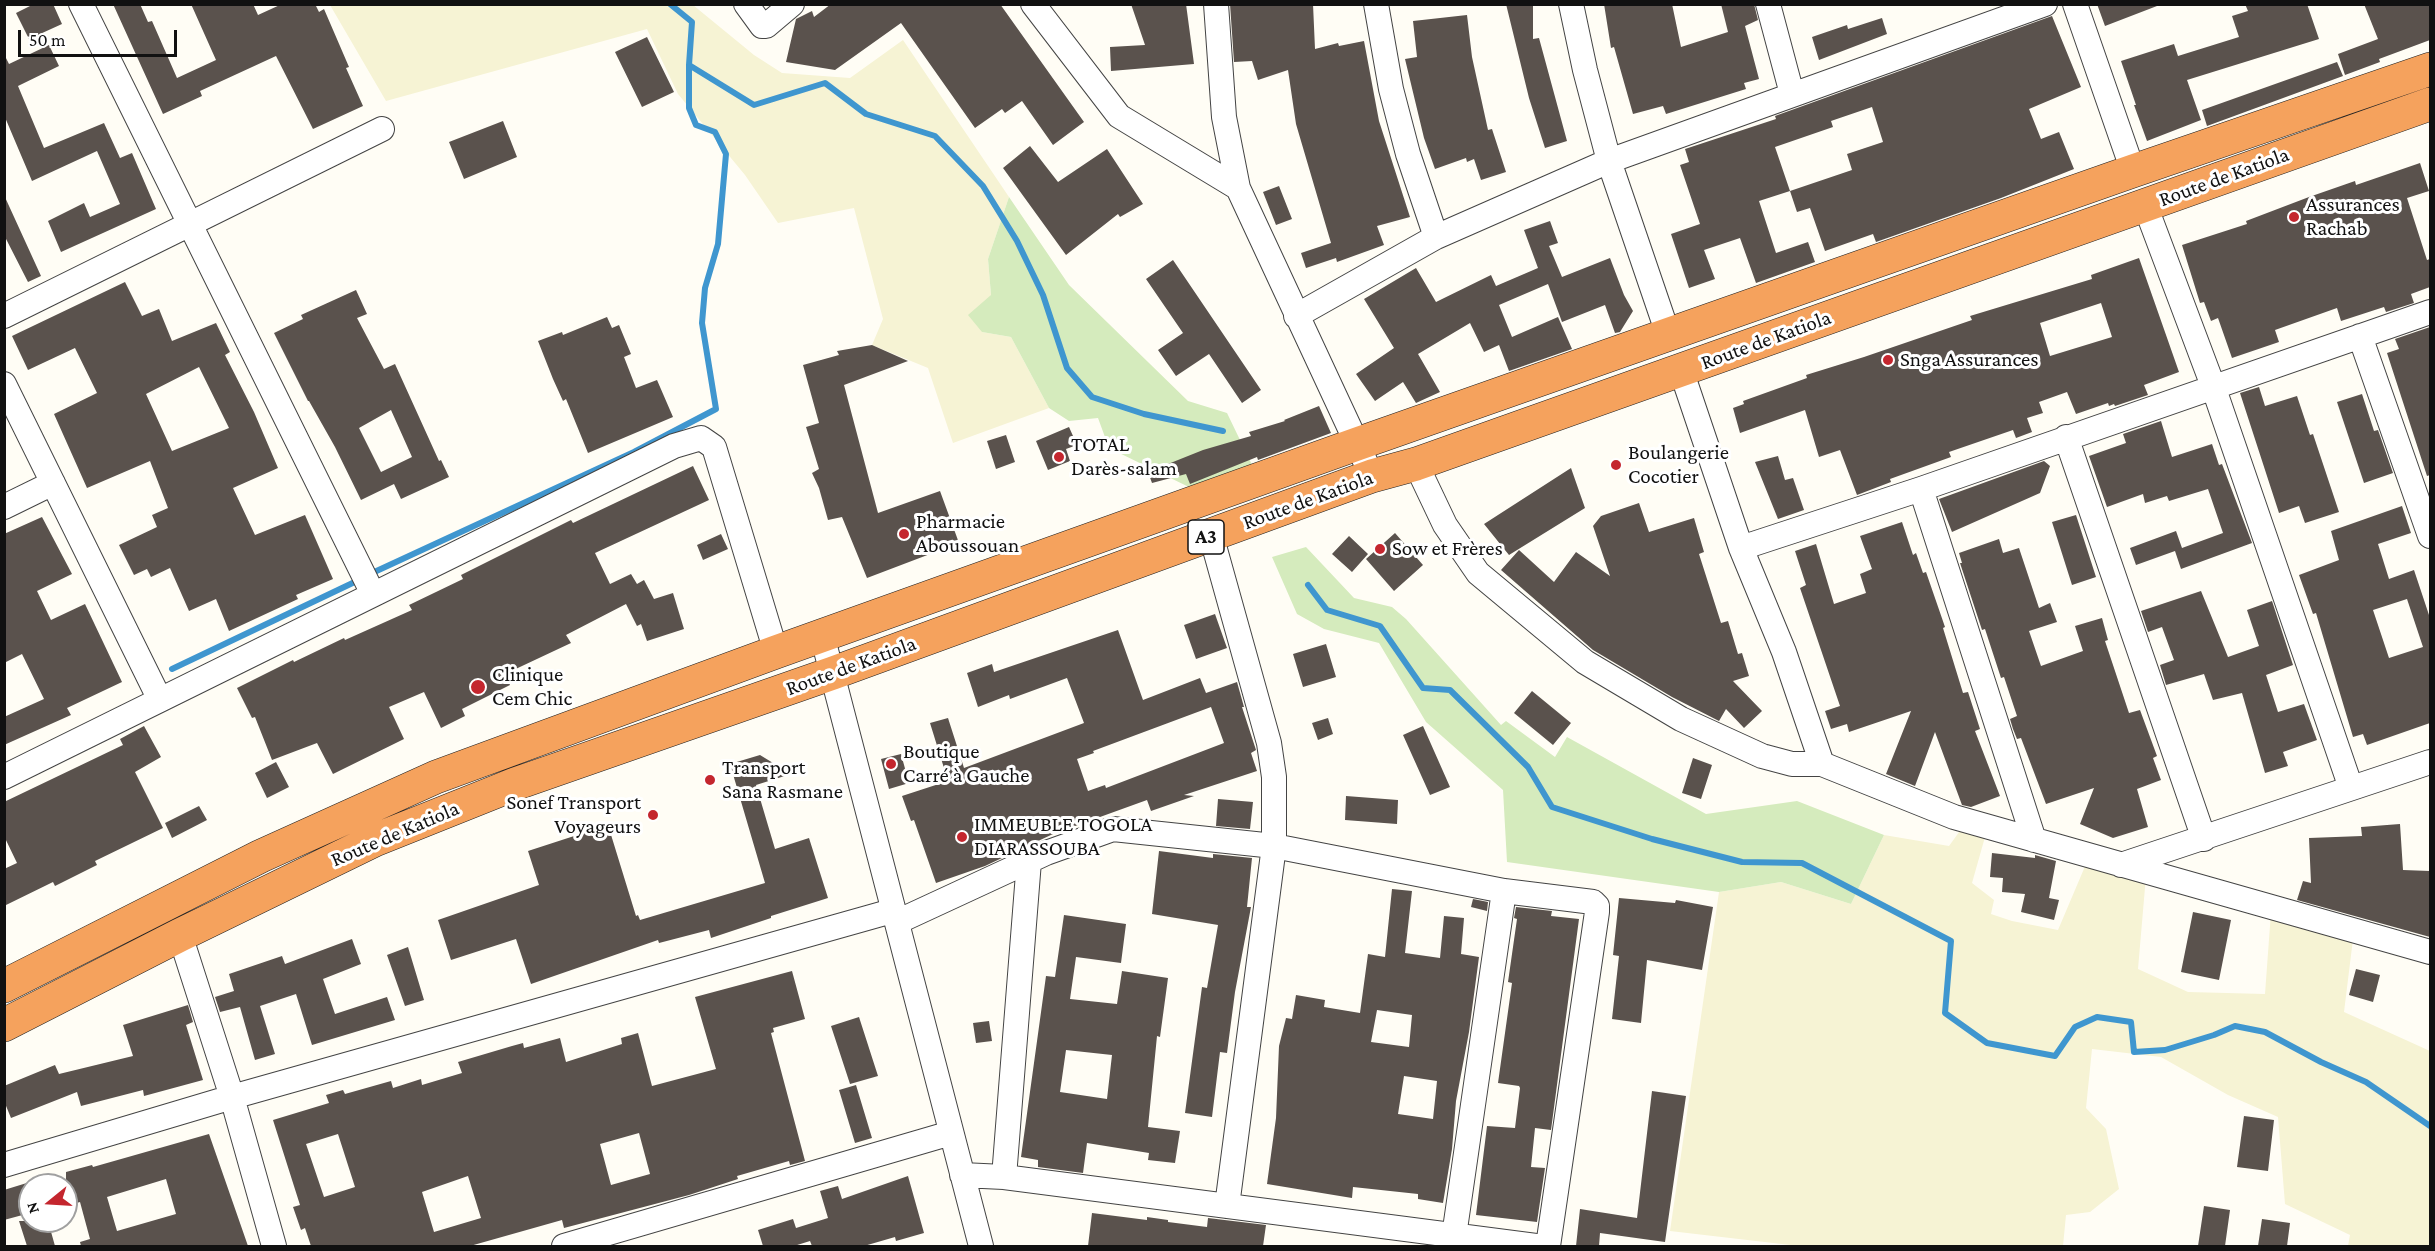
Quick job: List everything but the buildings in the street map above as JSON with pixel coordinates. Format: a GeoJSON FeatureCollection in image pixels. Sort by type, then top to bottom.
{"type":"FeatureCollection","features":[{"type":"Feature","properties":{"kind":"highway","name":"Route de Katiola"},"geometry":{"type":"LineString","coordinates":[[4,986],[261,856],[436,777],[822,635],[1357,444],[2430,69]]}},
{"type":"Feature","properties":{"kind":"highway","name":"Route de Katiola"},"geometry":{"type":"LineString","coordinates":[[4,1025],[180,935],[375,840],[515,784],[834,674],[1372,476],[1416,464],[2430,104]]}},
{"type":"Feature","properties":{"kind":"street"},"geometry":{"type":"LineString","coordinates":[[81,4],[373,594]]}},
{"type":"Feature","properties":{"kind":"street"},"geometry":{"type":"LineString","coordinates":[[746,4],[762,26],[766,26],[792,4]]}},
{"type":"Feature","properties":{"kind":"street"},"geometry":{"type":"LineString","coordinates":[[1033,4],[1119,116],[1238,188]]}},
{"type":"Feature","properties":{"kind":"street"},"geometry":{"type":"LineString","coordinates":[[1216,4],[1224,117],[1238,188],[1372,476]]}},
{"type":"Feature","properties":{"kind":"street"},"geometry":{"type":"LineString","coordinates":[[1376,4],[1391,89],[1408,154],[1436,237]]}},
{"type":"Feature","properties":{"kind":"street"},"geometry":{"type":"LineString","coordinates":[[1571,4],[1585,70],[1609,161],[1668,334]]}},
{"type":"Feature","properties":{"kind":"street"},"geometry":{"type":"LineString","coordinates":[[1768,4],[1792,94]]}},
{"type":"Feature","properties":{"kind":"street"},"geometry":{"type":"LineString","coordinates":[[1296,316],[1436,237],[1609,161],[2045,4]]}},
{"type":"Feature","properties":{"kind":"street"},"geometry":{"type":"LineString","coordinates":[[2075,4],[2133,171]]}},
{"type":"Feature","properties":{"kind":"street"},"geometry":{"type":"LineString","coordinates":[[4,316],[382,129]]}},
{"type":"Feature","properties":{"kind":"street"},"geometry":{"type":"LineString","coordinates":[[2145,205],[2213,386],[2351,788]]}},
{"type":"Feature","properties":{"kind":"street"},"geometry":{"type":"LineString","coordinates":[[1741,548],[1921,489],[2430,312]]}},
{"type":"Feature","properties":{"kind":"street"},"geometry":{"type":"LineString","coordinates":[[2360,336],[2430,537]]}},
{"type":"Feature","properties":{"kind":"street"},"geometry":{"type":"LineString","coordinates":[[1681,370],[1741,548],[1784,652],[1822,764]]}},
{"type":"Feature","properties":{"kind":"street"},"geometry":{"type":"LineString","coordinates":[[4,384],[160,700]]}},
{"type":"Feature","properties":{"kind":"street"},"geometry":{"type":"LineString","coordinates":[[2066,437],[2204,839]]}},
{"type":"Feature","properties":{"kind":"street"},"geometry":{"type":"LineString","coordinates":[[4,777],[674,446],[701,438],[714,447],[776,652]]}},
{"type":"Feature","properties":{"kind":"street"},"geometry":{"type":"LineString","coordinates":[[1416,464],[1445,525],[1478,573],[1585,662],[1681,719],[1762,756],[1792,764],[1822,764],[1954,817],[2430,952]]}},
{"type":"Feature","properties":{"kind":"street"},"geometry":{"type":"LineString","coordinates":[[4,507],[53,483]]}},
{"type":"Feature","properties":{"kind":"street"},"geometry":{"type":"LineString","coordinates":[[1921,489],[2034,840]]}},
{"type":"Feature","properties":{"kind":"street"},"geometry":{"type":"LineString","coordinates":[[1211,535],[1269,743],[1274,777],[1274,846],[1227,1206]]}},
{"type":"Feature","properties":{"kind":"street"},"geometry":{"type":"LineString","coordinates":[[822,635],[981,1246]]}},
{"type":"Feature","properties":{"kind":"street"},"geometry":{"type":"LineString","coordinates":[[2121,865],[2430,762]]}},
{"type":"Feature","properties":{"kind":"street"},"geometry":{"type":"LineString","coordinates":[[4,1165],[232,1097],[894,916],[1113,829],[1274,846],[1504,891],[1593,902],[1597,906],[1548,1246]]}},
{"type":"Feature","properties":{"kind":"street"},"geometry":{"type":"LineString","coordinates":[[1004,1177],[1029,861]]}},
{"type":"Feature","properties":{"kind":"street"},"geometry":{"type":"LineString","coordinates":[[1454,1236],[1504,891]]}},
{"type":"Feature","properties":{"kind":"street"},"geometry":{"type":"LineString","coordinates":[[180,935],[232,1097],[274,1246]]}},
{"type":"Feature","properties":{"kind":"street"},"geometry":{"type":"LineString","coordinates":[[564,1246],[951,1133]]}},
{"type":"Feature","properties":{"kind":"street"},"geometry":{"type":"LineString","coordinates":[[963,1175],[1004,1177],[1536,1246]]}},
{"type":"Feature","properties":{"kind":"shaded area"},"geometry":{"type":"Polygon","coordinates":[[[330,5],[693,5],[754,55],[782,73],[850,78],[903,40],[1009,197],[988,259],[991,295],[982,332],[1011,337],[1049,408],[953,443],[928,368],[872,345],[883,319],[854,208],[778,223],[745,175],[678,94],[647,29],[386,101],[330,5]]]}},
{"type":"Feature","properties":{"kind":"shaded area"},"geometry":{"type":"Polygon","coordinates":[[[1962,828],[1985,837],[1972,883],[1994,900],[1991,914],[2012,921],[2058,930],[2086,864],[2146,876],[2138,969],[2188,992],[2265,994],[2271,912],[2353,939],[2344,1012],[2430,1051],[2430,1246],[2348,1246],[2350,1235],[2285,1204],[2278,1117],[2228,1095],[2161,1057],[2092,1049],[2086,1108],[2106,1129],[2119,1189],[2090,1212],[2066,1215],[2063,1246],[1799,1246],[1670,1231],[1719,892],[1781,882],[1851,904],[1884,835],[1949,846],[1962,828]]]}},
{"type":"Feature","properties":{"kind":"green space"},"geometry":{"type":"Polygon","coordinates":[[[1009,197],[1069,285],[1188,401],[1227,413],[1254,469],[1195,490],[1109,448],[1098,418],[1069,421],[1049,408],[1011,337],[982,332],[968,315],[991,295],[988,259],[1009,197]]]}},
{"type":"Feature","properties":{"kind":"green space"},"geometry":{"type":"Polygon","coordinates":[[[1306,547],[1354,598],[1392,607],[1406,619],[1501,725],[1506,721],[1555,757],[1567,737],[1706,814],[1797,801],[1884,835],[1851,904],[1781,882],[1719,892],[1507,862],[1503,790],[1426,722],[1379,643],[1324,629],[1297,614],[1272,557],[1306,547]]]}},
{"type":"Feature","properties":{"kind":"waterway"},"geometry":{"type":"LineString","coordinates":[[670,4],[692,22],[689,65],[754,105],[825,83],[866,114],[935,136],[983,186],[1017,241],[1043,295],[1067,368],[1092,397],[1144,414],[1223,431]]}},
{"type":"Feature","properties":{"kind":"waterway"},"geometry":{"type":"LineString","coordinates":[[370,574],[634,452],[716,409],[702,323],[705,288],[718,244],[726,154],[715,132],[696,125],[689,108],[689,65]]}},
{"type":"Feature","properties":{"kind":"waterway"},"geometry":{"type":"LineString","coordinates":[[172,669],[361,579]]}},
{"type":"Feature","properties":{"kind":"waterway"},"geometry":{"type":"LineString","coordinates":[[1308,585],[1327,610],[1380,626],[1423,688],[1450,690],[1528,767],[1552,807],[1652,839],[1742,862],[1802,863],[1951,941],[1945,1013],[1987,1043],[2055,1056],[2075,1027],[2097,1017],[2131,1022],[2134,1052],[2165,1050],[2235,1026],[2265,1032],[2321,1062],[2366,1082],[2430,1126]]}},
{"type":"Feature","properties":{"kind":"place","name":"Assurances Rachab"},"geometry":{"type":"Point","coordinates":[2294,217]}},
{"type":"Feature","properties":{"kind":"place","name":"Snga Assurances"},"geometry":{"type":"Point","coordinates":[1888,360]}},
{"type":"Feature","properties":{"kind":"place","name":"TOTAL Darès-salam"},"geometry":{"type":"Point","coordinates":[1059,457]}},
{"type":"Feature","properties":{"kind":"place","name":"Boulangerie Cocotier"},"geometry":{"type":"Point","coordinates":[1616,465]}},
{"type":"Feature","properties":{"kind":"place","name":"Pharmacie Aboussouan"},"geometry":{"type":"Point","coordinates":[904,534]}},
{"type":"Feature","properties":{"kind":"place","name":"Sow et Frères"},"geometry":{"type":"Point","coordinates":[1380,549]}},
{"type":"Feature","properties":{"kind":"place","name":"Clinique Cem Chic"},"geometry":{"type":"Point","coordinates":[478,687]}},
{"type":"Feature","properties":{"kind":"place","name":"Boutique Carré à Gauche"},"geometry":{"type":"Point","coordinates":[891,764]}},
{"type":"Feature","properties":{"kind":"place","name":"Transport Sana Rasmane"},"geometry":{"type":"Point","coordinates":[710,780]}},
{"type":"Feature","properties":{"kind":"place","name":"Sonef Transport Voyageurs"},"geometry":{"type":"Point","coordinates":[653,815]}},
{"type":"Feature","properties":{"kind":"place","name":"IMMEUBLE TOGOLA DIARASSOUBA"},"geometry":{"type":"Point","coordinates":[962,837]}}]}
